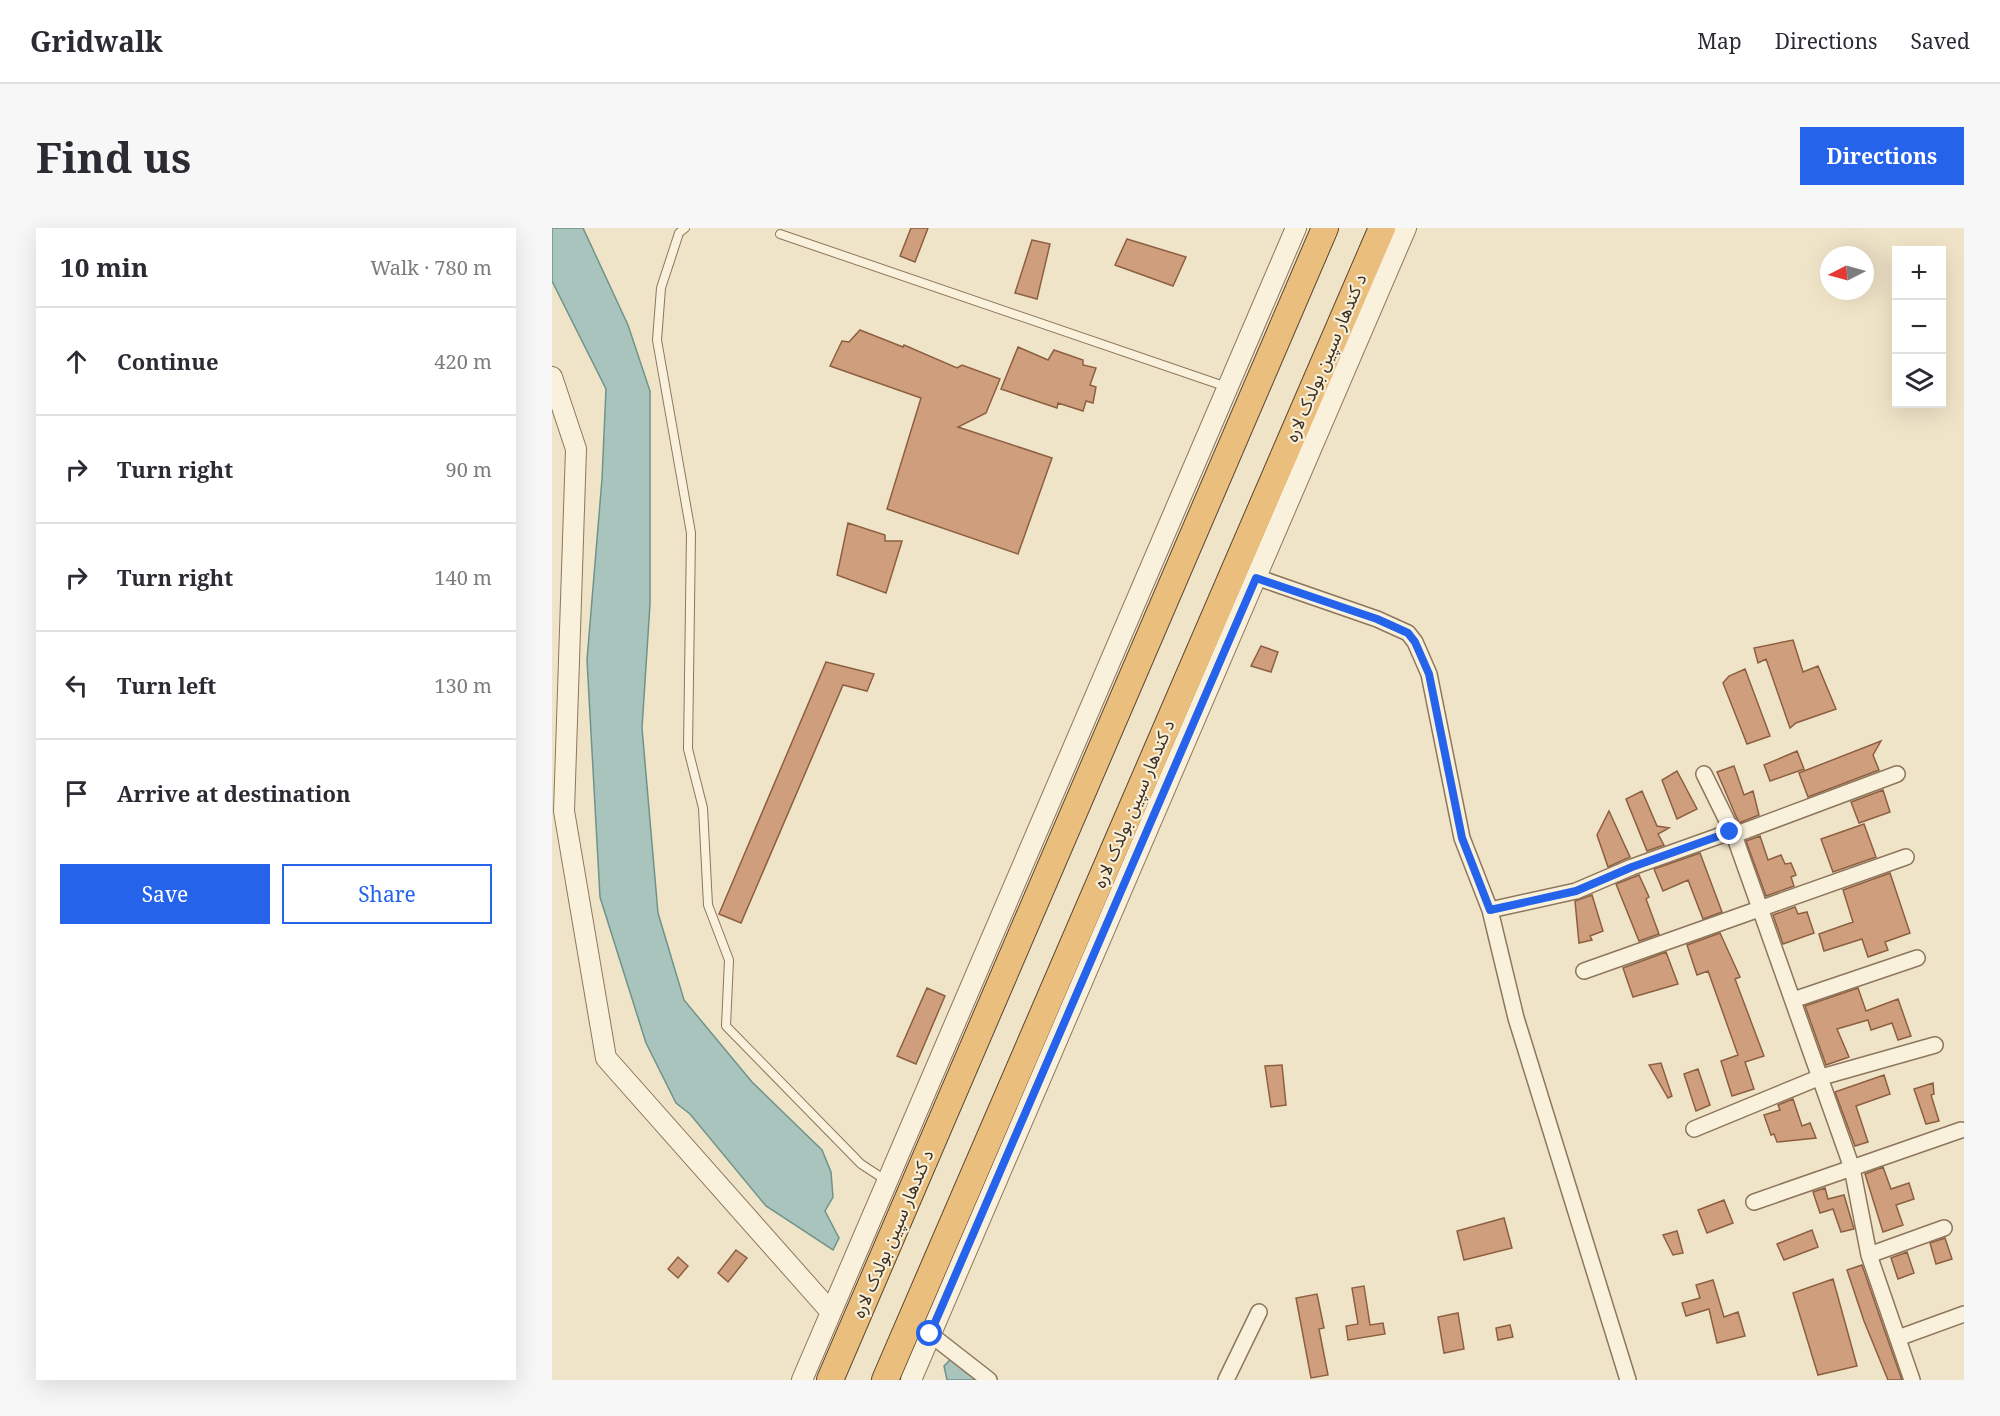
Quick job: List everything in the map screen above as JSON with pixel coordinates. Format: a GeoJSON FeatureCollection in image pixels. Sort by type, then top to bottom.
{"type":"FeatureCollection","features":[{"type":"Feature","properties":{"kind":"highway","name":"د کندهار سپین بولدک لاره"},"geometry":{"type":"LineString","coordinates":[[830,1380],[1325,228]]}},
{"type":"Feature","properties":{"kind":"highway","name":"د کندهار سپین بولدک لاره"},"geometry":{"type":"LineString","coordinates":[[885,1380],[1382,228]]}},
{"type":"Feature","properties":{"kind":"street"},"geometry":{"type":"LineString","coordinates":[[801,1380],[1296,228]]}},
{"type":"Feature","properties":{"kind":"street"},"geometry":{"type":"LineString","coordinates":[[911,1380],[1406,228]]}},
{"type":"Feature","properties":{"kind":"street"},"geometry":{"type":"LineString","coordinates":[[552,377],[576,449],[564,811],[606,1058],[831,1312]]}},
{"type":"Feature","properties":{"kind":"street"},"geometry":{"type":"LineString","coordinates":[[1256,578],[1377,619],[1408,633],[1415,642],[1429,674],[1462,838],[1490,910],[1516,1017],[1628,1380]]}},
{"type":"Feature","properties":{"kind":"street"},"geometry":{"type":"LineString","coordinates":[[1704,774],[1732,833],[1761,909],[1818,1078],[1852,1168],[1869,1256],[1912,1380]]}},
{"type":"Feature","properties":{"kind":"street"},"geometry":{"type":"LineString","coordinates":[[1490,910],[1576,891],[1632,867],[1897,774]]}},
{"type":"Feature","properties":{"kind":"street"},"geometry":{"type":"LineString","coordinates":[[1584,971],[1905,856]]}},
{"type":"Feature","properties":{"kind":"street"},"geometry":{"type":"LineString","coordinates":[[1793,1000],[1917,958]]}},
{"type":"Feature","properties":{"kind":"street"},"geometry":{"type":"LineString","coordinates":[[1694,1129],[1818,1078],[1935,1045]]}},
{"type":"Feature","properties":{"kind":"street"},"geometry":{"type":"LineString","coordinates":[[1754,1202],[1961,1130]]}},
{"type":"Feature","properties":{"kind":"street"},"geometry":{"type":"LineString","coordinates":[[1869,1256],[1944,1228]]}},
{"type":"Feature","properties":{"kind":"street"},"geometry":{"type":"LineString","coordinates":[[1226,1380],[1259,1312]]}},
{"type":"Feature","properties":{"kind":"street"},"geometry":{"type":"LineString","coordinates":[[1898,1338],[1964,1314]]}},
{"type":"Feature","properties":{"kind":"street"},"geometry":{"type":"LineString","coordinates":[[930,1334],[989,1380]]}},
{"type":"Feature","properties":{"kind":"lane"},"geometry":{"type":"LineString","coordinates":[[685,228],[679,233],[661,288],[657,340],[691,533],[688,749],[704,808],[708,906],[729,960],[726,1026],[861,1164],[887,1181]]}},
{"type":"Feature","properties":{"kind":"lane"},"geometry":{"type":"LineString","coordinates":[[780,234],[1228,387]]}},
{"type":"Feature","properties":{"kind":"water"},"geometry":{"type":"Polygon","coordinates":[[[552,228],[583,228],[628,325],[650,391],[650,604],[642,728],[658,913],[684,1000],[752,1082],[822,1150],[831,1172],[833,1197],[825,1211],[839,1238],[833,1250],[766,1206],[690,1114],[676,1103],[646,1043],[600,897],[587,660],[602,479],[606,389],[552,281],[552,228]]]}},
{"type":"Feature","properties":{"kind":"water"},"geometry":{"type":"Polygon","coordinates":[[[951,1359],[978,1380],[947,1380],[944,1366],[951,1359]]]}},
{"type":"Feature","properties":{"kind":"building"},"geometry":{"type":"Polygon","coordinates":[[[911,228],[928,228],[915,262],[900,256],[911,228]]]}},
{"type":"Feature","properties":{"kind":"building"},"geometry":{"type":"Polygon","coordinates":[[[1127,239],[1186,257],[1173,286],[1115,265],[1127,239]]]}},
{"type":"Feature","properties":{"kind":"building"},"geometry":{"type":"Polygon","coordinates":[[[1032,240],[1050,244],[1037,299],[1015,293],[1032,240]]]}},
{"type":"Feature","properties":{"kind":"building"},"geometry":{"type":"Polygon","coordinates":[[[860,330],[903,347],[904,345],[957,368],[962,365],[1000,379],[986,413],[958,427],[1052,458],[1018,554],[887,509],[921,398],[830,366],[842,341],[849,342],[860,330]]]}},
{"type":"Feature","properties":{"kind":"building"},"geometry":{"type":"Polygon","coordinates":[[[1018,347],[1048,360],[1054,350],[1083,360],[1083,365],[1096,368],[1090,385],[1096,387],[1093,403],[1086,401],[1083,411],[1058,403],[1057,408],[1001,389],[1018,347]]]}},
{"type":"Feature","properties":{"kind":"building"},"geometry":{"type":"Polygon","coordinates":[[[848,523],[885,535],[885,541],[902,541],[886,593],[837,575],[848,523]]]}},
{"type":"Feature","properties":{"kind":"building"},"geometry":{"type":"Polygon","coordinates":[[[1793,640],[1803,672],[1818,666],[1836,709],[1796,723],[1790,728],[1766,659],[1758,663],[1754,648],[1793,640]]]}},
{"type":"Feature","properties":{"kind":"building"},"geometry":{"type":"Polygon","coordinates":[[[1261,646],[1278,652],[1271,672],[1251,666],[1261,646]]]}},
{"type":"Feature","properties":{"kind":"building"},"geometry":{"type":"Polygon","coordinates":[[[826,662],[874,674],[867,691],[843,685],[741,923],[719,914],[826,662]]]}},
{"type":"Feature","properties":{"kind":"building"},"geometry":{"type":"Polygon","coordinates":[[[1745,669],[1770,736],[1747,744],[1723,683],[1729,676],[1745,669]]]}},
{"type":"Feature","properties":{"kind":"building"},"geometry":{"type":"Polygon","coordinates":[[[1881,741],[1873,755],[1879,770],[1808,797],[1799,773],[1881,741]]]}},
{"type":"Feature","properties":{"kind":"building"},"geometry":{"type":"Polygon","coordinates":[[[1797,751],[1804,769],[1770,781],[1764,765],[1797,751]]]}},
{"type":"Feature","properties":{"kind":"building"},"geometry":{"type":"Polygon","coordinates":[[[1734,766],[1744,795],[1753,791],[1759,815],[1739,823],[1717,772],[1734,766]]]}},
{"type":"Feature","properties":{"kind":"building"},"geometry":{"type":"Polygon","coordinates":[[[1677,771],[1697,809],[1677,819],[1662,780],[1677,771]]]}},
{"type":"Feature","properties":{"kind":"building"},"geometry":{"type":"Polygon","coordinates":[[[1883,790],[1890,812],[1859,823],[1851,802],[1883,790]]]}},
{"type":"Feature","properties":{"kind":"building"},"geometry":{"type":"Polygon","coordinates":[[[1642,791],[1657,826],[1669,828],[1658,834],[1664,845],[1647,851],[1626,799],[1642,791]]]}},
{"type":"Feature","properties":{"kind":"building"},"geometry":{"type":"Polygon","coordinates":[[[1609,811],[1630,857],[1608,867],[1597,835],[1609,811]]]}},
{"type":"Feature","properties":{"kind":"building"},"geometry":{"type":"Polygon","coordinates":[[[1864,824],[1876,857],[1833,872],[1821,839],[1864,824]]]}},
{"type":"Feature","properties":{"kind":"building"},"geometry":{"type":"Polygon","coordinates":[[[1760,836],[1768,860],[1781,855],[1785,864],[1791,863],[1796,875],[1791,877],[1794,886],[1766,896],[1746,841],[1760,836]]]}},
{"type":"Feature","properties":{"kind":"building"},"geometry":{"type":"Polygon","coordinates":[[[1700,853],[1722,912],[1703,919],[1688,880],[1663,891],[1654,869],[1700,853]]]}},
{"type":"Feature","properties":{"kind":"building"},"geometry":{"type":"Polygon","coordinates":[[[1890,873],[1910,933],[1885,942],[1888,950],[1868,957],[1862,939],[1824,951],[1819,934],[1853,922],[1843,890],[1890,873]]]}},
{"type":"Feature","properties":{"kind":"building"},"geometry":{"type":"Polygon","coordinates":[[[1639,875],[1649,897],[1646,899],[1659,934],[1639,941],[1616,884],[1639,875]]]}},
{"type":"Feature","properties":{"kind":"building"},"geometry":{"type":"Polygon","coordinates":[[[1592,895],[1603,931],[1590,936],[1592,940],[1579,943],[1575,901],[1592,895]]]}},
{"type":"Feature","properties":{"kind":"building"},"geometry":{"type":"Polygon","coordinates":[[[1795,907],[1798,914],[1807,912],[1814,933],[1783,944],[1773,915],[1795,907]]]}},
{"type":"Feature","properties":{"kind":"building"},"geometry":{"type":"Polygon","coordinates":[[[1720,933],[1740,977],[1735,979],[1764,1056],[1745,1062],[1754,1089],[1732,1096],[1721,1061],[1738,1055],[1708,971],[1697,975],[1687,945],[1720,933]]]}},
{"type":"Feature","properties":{"kind":"building"},"geometry":{"type":"Polygon","coordinates":[[[1666,952],[1678,984],[1633,997],[1623,968],[1666,952]]]}},
{"type":"Feature","properties":{"kind":"building"},"geometry":{"type":"Polygon","coordinates":[[[927,988],[945,996],[916,1064],[897,1056],[927,988]]]}},
{"type":"Feature","properties":{"kind":"building"},"geometry":{"type":"Polygon","coordinates":[[[1858,988],[1866,1011],[1898,999],[1911,1036],[1898,1040],[1892,1023],[1871,1030],[1868,1020],[1837,1029],[1849,1057],[1826,1065],[1805,1006],[1858,988]]]}},
{"type":"Feature","properties":{"kind":"building"},"geometry":{"type":"Polygon","coordinates":[[[1661,1063],[1672,1096],[1668,1098],[1649,1065],[1661,1063]]]}},
{"type":"Feature","properties":{"kind":"building"},"geometry":{"type":"Polygon","coordinates":[[[1282,1065],[1286,1105],[1271,1107],[1265,1066],[1282,1065]]]}},
{"type":"Feature","properties":{"kind":"building"},"geometry":{"type":"Polygon","coordinates":[[[1698,1069],[1710,1105],[1696,1111],[1684,1074],[1698,1069]]]}},
{"type":"Feature","properties":{"kind":"building"},"geometry":{"type":"Polygon","coordinates":[[[1884,1075],[1890,1094],[1856,1106],[1868,1142],[1855,1146],[1835,1092],[1884,1075]]]}},
{"type":"Feature","properties":{"kind":"building"},"geometry":{"type":"Polygon","coordinates":[[[1933,1083],[1934,1094],[1931,1095],[1939,1121],[1926,1124],[1914,1089],[1933,1083]]]}},
{"type":"Feature","properties":{"kind":"building"},"geometry":{"type":"Polygon","coordinates":[[[1793,1099],[1802,1126],[1810,1123],[1816,1138],[1777,1142],[1774,1134],[1771,1135],[1764,1115],[1780,1110],[1778,1105],[1793,1099]]]}},
{"type":"Feature","properties":{"kind":"building"},"geometry":{"type":"Polygon","coordinates":[[[1883,1167],[1891,1189],[1909,1183],[1914,1199],[1896,1205],[1903,1225],[1883,1232],[1865,1174],[1883,1167]]]}},
{"type":"Feature","properties":{"kind":"building"},"geometry":{"type":"Polygon","coordinates":[[[1825,1188],[1828,1199],[1844,1195],[1854,1229],[1841,1232],[1833,1209],[1820,1213],[1813,1192],[1825,1188]]]}},
{"type":"Feature","properties":{"kind":"building"},"geometry":{"type":"Polygon","coordinates":[[[1724,1200],[1733,1223],[1707,1233],[1698,1210],[1724,1200]]]}},
{"type":"Feature","properties":{"kind":"building"},"geometry":{"type":"Polygon","coordinates":[[[1504,1218],[1512,1248],[1464,1260],[1457,1231],[1504,1218]]]}},
{"type":"Feature","properties":{"kind":"building"},"geometry":{"type":"Polygon","coordinates":[[[1812,1230],[1818,1247],[1784,1260],[1777,1244],[1812,1230]]]}},
{"type":"Feature","properties":{"kind":"building"},"geometry":{"type":"Polygon","coordinates":[[[1677,1231],[1683,1253],[1673,1255],[1663,1235],[1677,1231]]]}},
{"type":"Feature","properties":{"kind":"building"},"geometry":{"type":"Polygon","coordinates":[[[1945,1238],[1952,1259],[1936,1264],[1930,1243],[1945,1238]]]}},
{"type":"Feature","properties":{"kind":"building"},"geometry":{"type":"Polygon","coordinates":[[[736,1250],[747,1258],[728,1282],[718,1273],[736,1250]]]}},
{"type":"Feature","properties":{"kind":"building"},"geometry":{"type":"Polygon","coordinates":[[[1907,1252],[1914,1273],[1898,1279],[1891,1258],[1907,1252]]]}},
{"type":"Feature","properties":{"kind":"building"},"geometry":{"type":"Polygon","coordinates":[[[678,1257],[688,1266],[678,1278],[668,1269],[678,1257]]]}},
{"type":"Feature","properties":{"kind":"building"},"geometry":{"type":"Polygon","coordinates":[[[1862,1265],[1902,1380],[1888,1380],[1864,1321],[1847,1270],[1862,1265]]]}},
{"type":"Feature","properties":{"kind":"building"},"geometry":{"type":"Polygon","coordinates":[[[1833,1279],[1857,1366],[1818,1375],[1793,1293],[1833,1279]]]}},
{"type":"Feature","properties":{"kind":"building"},"geometry":{"type":"Polygon","coordinates":[[[1713,1280],[1724,1317],[1738,1312],[1745,1336],[1717,1343],[1709,1309],[1686,1316],[1682,1303],[1700,1298],[1696,1285],[1713,1280]]]}},
{"type":"Feature","properties":{"kind":"building"},"geometry":{"type":"Polygon","coordinates":[[[1364,1286],[1370,1325],[1383,1323],[1385,1334],[1348,1340],[1346,1326],[1358,1324],[1352,1288],[1364,1286]]]}},
{"type":"Feature","properties":{"kind":"building"},"geometry":{"type":"Polygon","coordinates":[[[1317,1294],[1324,1328],[1319,1329],[1328,1375],[1311,1378],[1296,1298],[1317,1294]]]}},
{"type":"Feature","properties":{"kind":"building"},"geometry":{"type":"Polygon","coordinates":[[[1458,1313],[1464,1349],[1444,1353],[1438,1317],[1458,1313]]]}},
{"type":"Feature","properties":{"kind":"building"},"geometry":{"type":"Polygon","coordinates":[[[1510,1325],[1513,1337],[1498,1340],[1496,1328],[1510,1325]]]}},
{"type":"Feature","properties":{"kind":"route"},"geometry":{"type":"LineString","coordinates":[[930,1334],[1256,578],[1377,619],[1408,633],[1415,642],[1429,674],[1462,838],[1490,910],[1576,891],[1632,867],[1730,832]]}}]}
